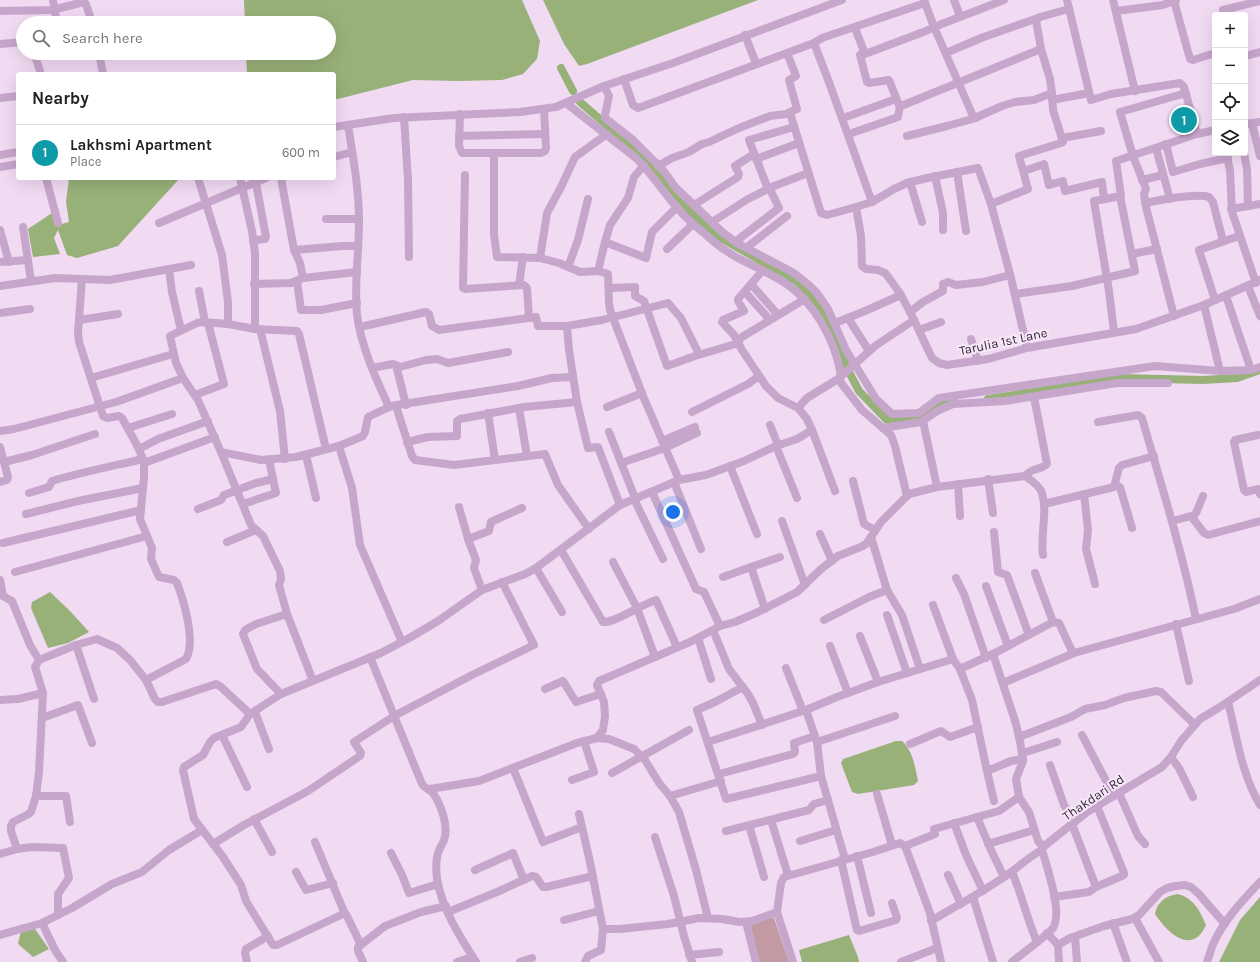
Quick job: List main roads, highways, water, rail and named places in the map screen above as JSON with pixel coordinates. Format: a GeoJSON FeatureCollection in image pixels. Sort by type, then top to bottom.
{"type":"FeatureCollection","features":[{"type":"Feature","properties":{"kind":"waterway"},"geometry":{"type":"LineString","coordinates":[[561,68],[573,91]]}},
{"type":"Feature","properties":{"kind":"waterway"},"geometry":{"type":"LineString","coordinates":[[580,102],[655,168],[674,194],[691,213],[721,238],[798,282],[829,321],[848,370],[859,391],[887,420],[905,421],[923,415],[938,405],[954,402]]}},
{"type":"Feature","properties":{"kind":"waterway"},"geometry":{"type":"LineString","coordinates":[[988,399],[1121,378],[1203,380],[1237,378],[1257,371]]}},
{"type":"Feature","properties":{"kind":"place","name":"Lakhsmi Apartment"},"geometry":{"type":"Point","coordinates":[1184,120]}}]}
